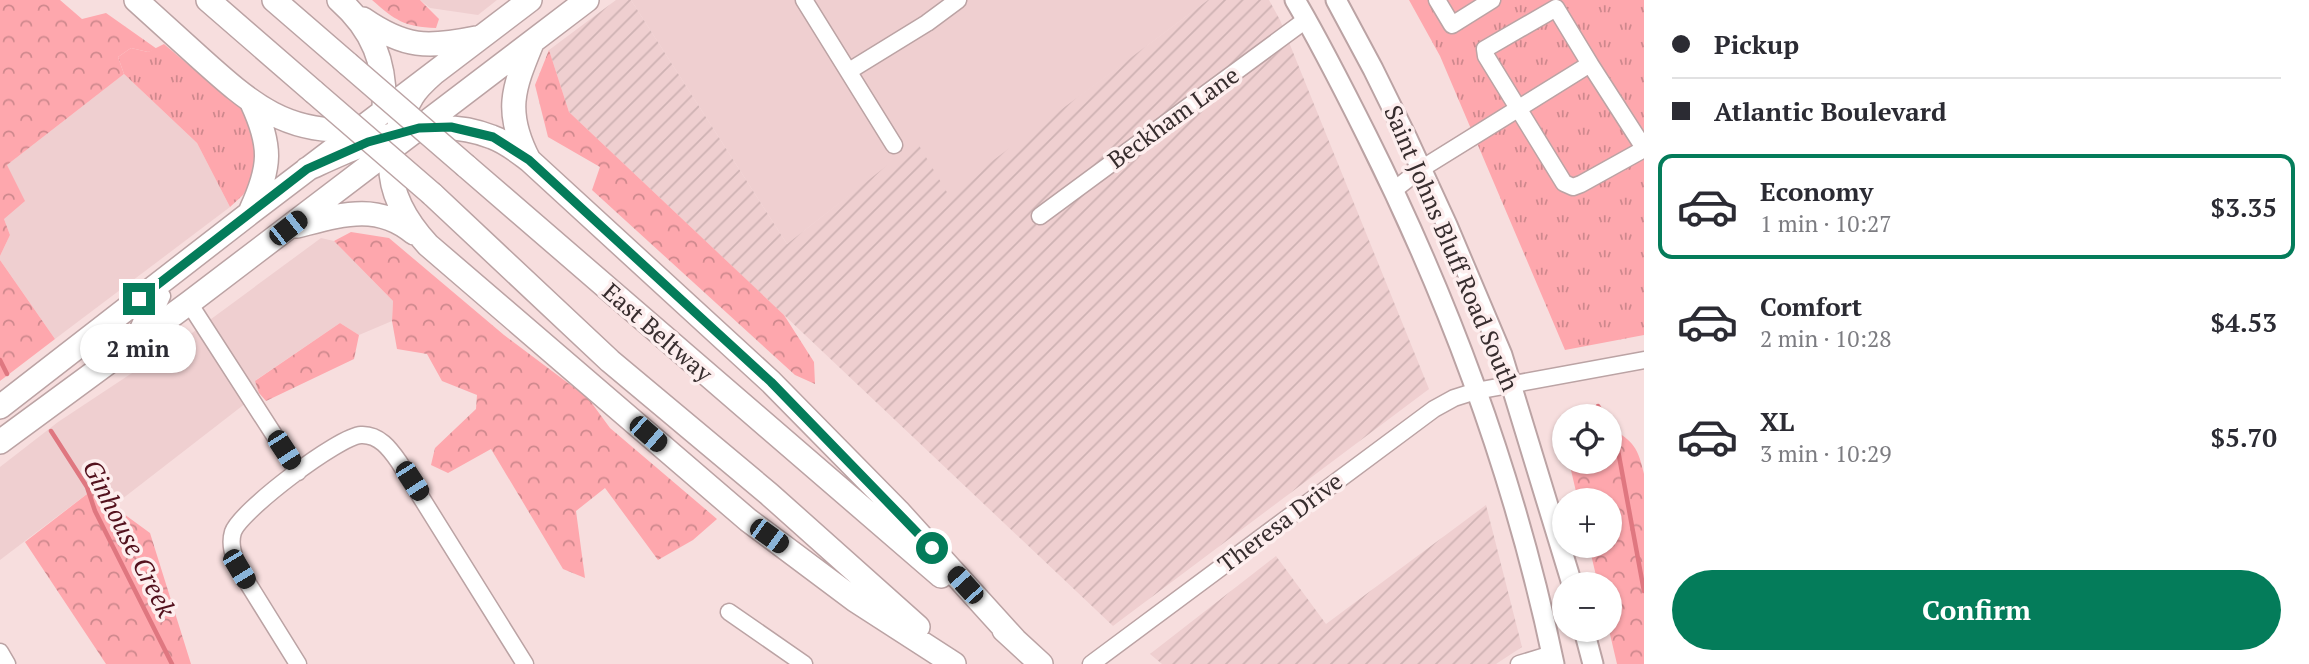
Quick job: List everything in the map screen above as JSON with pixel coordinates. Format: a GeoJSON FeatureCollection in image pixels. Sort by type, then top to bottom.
{"type":"FeatureCollection","features":[{"type":"Feature","properties":{"kind":"highway"},"geometry":{"type":"LineString","coordinates":[[135,0],[252,103],[281,118],[305,127],[338,131],[451,127],[493,137],[529,160],[771,382],[898,511],[1015,640]]}},
{"type":"Feature","properties":{"kind":"highway"},"geometry":{"type":"LineString","coordinates":[[208,0],[432,194],[610,361],[769,494],[957,664]]}},
{"type":"Feature","properties":{"kind":"highway","name":"East Beltway"},"geometry":{"type":"LineString","coordinates":[[274,0],[1041,664]]}},
{"type":"Feature","properties":{"kind":"highway"},"geometry":{"type":"LineString","coordinates":[[0,442],[349,181],[413,95],[434,73],[530,0]]}},
{"type":"Feature","properties":{"kind":"highway"},"geometry":{"type":"LineString","coordinates":[[0,407],[307,169],[457,100],[587,0]]}},
{"type":"Feature","properties":{"kind":"highway"},"geometry":{"type":"LineString","coordinates":[[347,7],[380,31],[400,41],[435,45],[482,37]]}},
{"type":"Feature","properties":{"kind":"highway"},"geometry":{"type":"LineString","coordinates":[[347,7],[374,42],[385,86],[393,184],[402,211],[413,229],[428,245]]}},
{"type":"Feature","properties":{"kind":"highway"},"geometry":{"type":"LineString","coordinates":[[529,160],[522,146],[513,107],[517,79],[533,42]]}},
{"type":"Feature","properties":{"kind":"highway"},"geometry":{"type":"LineString","coordinates":[[250,213],[263,185],[267,165],[266,142],[252,103]]}},
{"type":"Feature","properties":{"kind":"highway"},"geometry":{"type":"LineString","coordinates":[[288,228],[343,215],[379,214],[394,219],[428,245],[748,520],[855,600],[957,664]]}},
{"type":"Feature","properties":{"kind":"main road","name":"Saint Johns Bluff Road South"},"geometry":{"type":"LineString","coordinates":[[1295,0],[1394,190],[1476,391],[1520,528],[1553,659]]}},
{"type":"Feature","properties":{"kind":"main road","name":"Saint Johns Bluff Road South"},"geometry":{"type":"LineString","coordinates":[[1336,0],[1373,69],[1466,268],[1512,384],[1568,572]]}},
{"type":"Feature","properties":{"kind":"main road"},"geometry":{"type":"LineString","coordinates":[[1587,642],[1593,664]]}},
{"type":"Feature","properties":{"kind":"street"},"geometry":{"type":"LineString","coordinates":[[804,0],[894,145]]}},
{"type":"Feature","properties":{"kind":"street"},"geometry":{"type":"LineString","coordinates":[[849,71],[928,23],[958,0]]}},
{"type":"Feature","properties":{"kind":"street"},"geometry":{"type":"LineString","coordinates":[[1437,0],[1452,25],[1492,0]]}},
{"type":"Feature","properties":{"kind":"street"},"geometry":{"type":"LineString","coordinates":[[1556,8],[1644,148],[1573,187],[1564,183],[1518,108],[1486,56],[1485,49],[1556,8]]}},
{"type":"Feature","properties":{"kind":"street","name":"Beckham Lane"},"geometry":{"type":"LineString","coordinates":[[1040,216],[1307,19]]}},
{"type":"Feature","properties":{"kind":"street"},"geometry":{"type":"LineString","coordinates":[[1394,190],[1421,169],[1590,64]]}},
{"type":"Feature","properties":{"kind":"street"},"geometry":{"type":"LineString","coordinates":[[130,346],[143,318],[157,307],[162,296],[155,286]]}},
{"type":"Feature","properties":{"kind":"street"},"geometry":{"type":"LineString","coordinates":[[189,303],[298,472]]}},
{"type":"Feature","properties":{"kind":"street","name":"Theresa Drive"},"geometry":{"type":"LineString","coordinates":[[1091,664],[1415,421],[1454,398],[1476,391],[1644,360]]}},
{"type":"Feature","properties":{"kind":"street"},"geometry":{"type":"LineString","coordinates":[[298,664],[239,569],[233,556],[233,531],[240,521],[298,472],[349,437],[364,434],[386,444],[526,664]]}},
{"type":"Feature","properties":{"kind":"street"},"geometry":{"type":"LineString","coordinates":[[729,612],[804,664]]}},
{"type":"Feature","properties":{"kind":"street"},"geometry":{"type":"LineString","coordinates":[[0,652],[7,664]]}},
{"type":"Feature","properties":{"kind":"street"},"geometry":{"type":"LineString","coordinates":[[1519,664],[1553,659]]}},
{"type":"Feature","properties":{"kind":"shaded area"},"geometry":{"type":"Polygon","coordinates":[[[420,0],[497,0],[478,15],[430,8],[420,0]]]}},
{"type":"Feature","properties":{"kind":"shaded area"},"geometry":{"type":"Polygon","coordinates":[[[616,0],[631,0],[787,244],[917,142],[948,194],[1208,0],[1269,0],[1280,20],[1429,389],[1113,626],[569,112],[549,50],[616,0]]]}},
{"type":"Feature","properties":{"kind":"shaded area"},"geometry":{"type":"Polygon","coordinates":[[[631,0],[1208,0],[948,195],[917,143],[787,244],[631,0]]]}},
{"type":"Feature","properties":{"kind":"shaded area"},"geometry":{"type":"Polygon","coordinates":[[[124,74],[197,143],[230,207],[55,339],[0,260],[10,235],[4,219],[7,165],[124,74]]]}},
{"type":"Feature","properties":{"kind":"shaded area"},"geometry":{"type":"Polygon","coordinates":[[[321,238],[334,241],[393,301],[392,321],[359,335],[340,323],[256,380],[259,393],[113,506],[100,484],[0,560],[0,467],[58,422],[188,336],[321,238]]]}},
{"type":"Feature","properties":{"kind":"shaded area"},"geometry":{"type":"Polygon","coordinates":[[[1486,505],[1522,647],[1496,664],[1162,664],[1150,654],[1276,556],[1326,624],[1486,505]]]}},
{"type":"Feature","properties":{"kind":"green space"},"geometry":{"type":"Polygon","coordinates":[[[0,0],[60,0],[82,19],[106,13],[157,49],[148,52],[131,48],[118,57],[124,74],[7,165],[25,201],[4,219],[10,235],[0,256],[0,0]]]}},
{"type":"Feature","properties":{"kind":"green space"},"geometry":{"type":"Polygon","coordinates":[[[372,0],[420,0],[439,19],[436,28],[401,21],[372,0]]]}},
{"type":"Feature","properties":{"kind":"green space"},"geometry":{"type":"Polygon","coordinates":[[[1409,0],[1644,0],[1644,335],[1565,350],[1440,56],[1409,0]]]}},
{"type":"Feature","properties":{"kind":"green space"},"geometry":{"type":"Polygon","coordinates":[[[164,44],[225,96],[237,102],[247,114],[260,153],[248,187],[230,207],[197,143],[124,74],[118,57],[131,48],[148,52],[164,44]]]}},
{"type":"Feature","properties":{"kind":"green space"},"geometry":{"type":"Polygon","coordinates":[[[549,50],[569,112],[784,315],[814,362],[815,384],[795,375],[592,190],[600,167],[548,137],[535,85],[549,50]]]}},
{"type":"Feature","properties":{"kind":"green space"},"geometry":{"type":"Polygon","coordinates":[[[351,232],[389,238],[504,335],[588,398],[610,428],[717,519],[693,540],[658,560],[605,488],[576,511],[585,578],[563,569],[491,449],[448,473],[431,465],[435,448],[476,409],[477,395],[442,381],[427,354],[397,349],[392,321],[393,301],[334,241],[351,232]]]}},
{"type":"Feature","properties":{"kind":"green space"},"geometry":{"type":"Polygon","coordinates":[[[0,260],[55,339],[0,381],[0,260]]]}},
{"type":"Feature","properties":{"kind":"green space"},"geometry":{"type":"Polygon","coordinates":[[[340,323],[359,335],[354,359],[266,401],[259,393],[255,381],[340,323]]]}},
{"type":"Feature","properties":{"kind":"green space"},"geometry":{"type":"Polygon","coordinates":[[[1622,435],[1634,446],[1644,474],[1644,664],[1617,664],[1612,642],[1622,642],[1622,572],[1595,572],[1592,558],[1622,558],[1622,488],[1575,488],[1572,474],[1622,474],[1622,435]]]}},
{"type":"Feature","properties":{"kind":"green space"},"geometry":{"type":"Polygon","coordinates":[[[100,484],[113,506],[150,533],[191,664],[106,664],[25,542],[100,484]]]}},
{"type":"Feature","properties":{"kind":"waterway","name":"Ginhouse Creek"},"geometry":{"type":"LineString","coordinates":[[0,360],[7,374]]}},
{"type":"Feature","properties":{"kind":"waterway","name":"Ginhouse Creek"},"geometry":{"type":"LineString","coordinates":[[51,431],[87,487],[95,511],[172,664]]}},
{"type":"Feature","properties":{"kind":"waterway"},"geometry":{"type":"LineString","coordinates":[[1622,472],[1644,591]]}},
{"type":"Feature","properties":{"kind":"route"},"geometry":{"type":"LineString","coordinates":[[139,299],[307,169],[368,142],[419,128],[451,127],[493,137],[529,160],[771,382],[932,548]]}}]}
